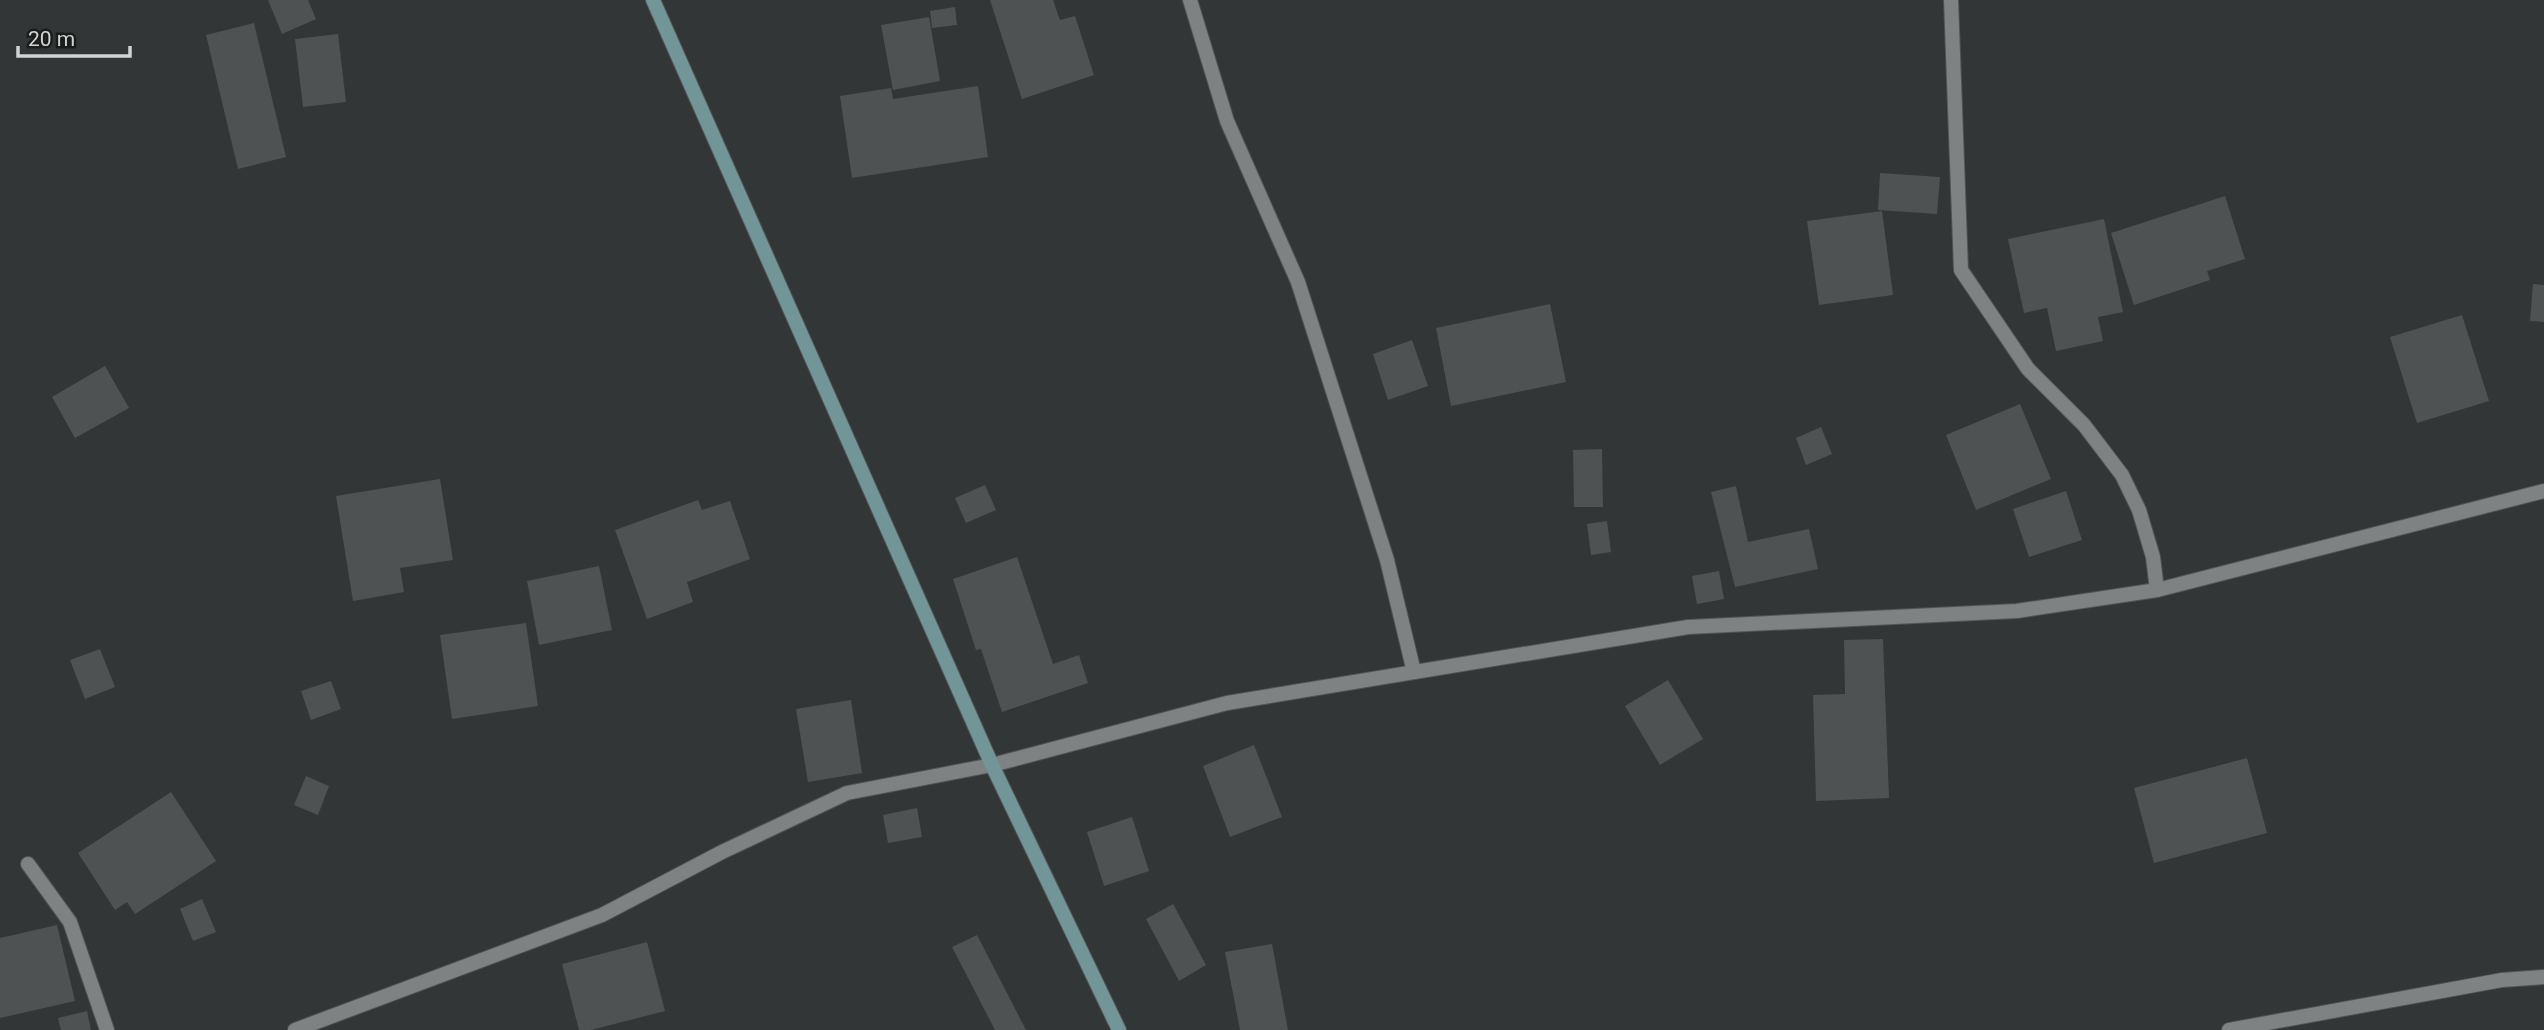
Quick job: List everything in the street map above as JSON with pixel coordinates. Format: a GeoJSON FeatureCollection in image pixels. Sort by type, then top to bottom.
{"type":"FeatureCollection","features":[{"type":"Feature","properties":{"kind":"main road"},"geometry":{"type":"LineString","coordinates":[[653,0],[992,765],[1119,1030]]}},
{"type":"Feature","properties":{"kind":"street"},"geometry":{"type":"LineString","coordinates":[[1190,0],[1227,121],[1303,295],[1387,560],[1414,672]]}},
{"type":"Feature","properties":{"kind":"street"},"geometry":{"type":"LineString","coordinates":[[1951,0],[1961,270],[2028,369],[2084,425],[2122,475],[2140,510],[2153,557],[2157,590]]}},
{"type":"Feature","properties":{"kind":"street"},"geometry":{"type":"LineString","coordinates":[[295,1030],[602,915],[722,852],[847,793],[992,765],[1227,703],[1688,627],[2017,611],[2157,590],[2544,491]]}},
{"type":"Feature","properties":{"kind":"street"},"geometry":{"type":"LineString","coordinates":[[29,864],[70,922],[107,1030]]}},
{"type":"Feature","properties":{"kind":"street"},"geometry":{"type":"LineString","coordinates":[[2228,1030],[2502,980],[2544,977]]}},
{"type":"Feature","properties":{"kind":"building"},"geometry":{"type":"Polygon","coordinates":[[[268,0],[308,0],[316,19],[282,34],[268,0]]]}},
{"type":"Feature","properties":{"kind":"building"},"geometry":{"type":"Polygon","coordinates":[[[990,0],[1053,0],[1060,20],[1075,16],[1094,75],[1022,99],[990,0]]]}},
{"type":"Feature","properties":{"kind":"building"},"geometry":{"type":"Polygon","coordinates":[[[955,7],[957,25],[932,28],[930,11],[955,7]]]}},
{"type":"Feature","properties":{"kind":"building"},"geometry":{"type":"Polygon","coordinates":[[[929,17],[940,81],[893,90],[881,25],[929,17]]]}},
{"type":"Feature","properties":{"kind":"building"},"geometry":{"type":"Polygon","coordinates":[[[254,23],[286,157],[238,169],[206,35],[254,23]]]}},
{"type":"Feature","properties":{"kind":"building"},"geometry":{"type":"Polygon","coordinates":[[[338,34],[346,102],[303,107],[295,39],[338,34]]]}},
{"type":"Feature","properties":{"kind":"building"},"geometry":{"type":"Polygon","coordinates":[[[978,86],[988,157],[852,178],[840,96],[891,88],[893,99],[978,86]]]}},
{"type":"Feature","properties":{"kind":"building"},"geometry":{"type":"Polygon","coordinates":[[[1880,173],[1940,177],[1937,214],[1878,210],[1880,173]]]}},
{"type":"Feature","properties":{"kind":"building"},"geometry":{"type":"Polygon","coordinates":[[[2225,196],[2245,259],[2207,271],[2210,280],[2134,305],[2111,233],[2225,196]]]}},
{"type":"Feature","properties":{"kind":"building"},"geometry":{"type":"Polygon","coordinates":[[[1882,211],[1893,295],[1819,305],[1807,221],[1882,211]]]}},
{"type":"Feature","properties":{"kind":"building"},"geometry":{"type":"Polygon","coordinates":[[[2104,219],[2123,312],[2098,317],[2103,341],[2056,351],[2047,308],[2024,313],[2008,239],[2104,219]]]}},
{"type":"Feature","properties":{"kind":"building"},"geometry":{"type":"Polygon","coordinates":[[[2533,284],[2544,285],[2544,322],[2530,321],[2533,284]]]}},
{"type":"Feature","properties":{"kind":"building"},"geometry":{"type":"Polygon","coordinates":[[[1550,304],[1566,382],[1451,406],[1436,328],[1550,304]]]}},
{"type":"Feature","properties":{"kind":"building"},"geometry":{"type":"Polygon","coordinates":[[[2462,315],[2489,401],[2417,423],[2390,337],[2462,315]]]}},
{"type":"Feature","properties":{"kind":"building"},"geometry":{"type":"Polygon","coordinates":[[[1412,340],[1428,386],[1388,400],[1373,354],[1412,340]]]}},
{"type":"Feature","properties":{"kind":"building"},"geometry":{"type":"Polygon","coordinates":[[[105,366],[129,408],[75,438],[52,397],[105,366]]]}},
{"type":"Feature","properties":{"kind":"building"},"geometry":{"type":"Polygon","coordinates":[[[2020,404],[2051,479],[1976,510],[1946,435],[2020,404]]]}},
{"type":"Feature","properties":{"kind":"building"},"geometry":{"type":"Polygon","coordinates":[[[1821,427],[1832,454],[1806,465],[1796,438],[1821,427]]]}},
{"type":"Feature","properties":{"kind":"building"},"geometry":{"type":"Polygon","coordinates":[[[1602,449],[1603,507],[1574,507],[1573,450],[1602,449]]]}},
{"type":"Feature","properties":{"kind":"building"},"geometry":{"type":"Polygon","coordinates":[[[440,479],[453,560],[400,568],[404,592],[353,601],[336,496],[440,479]]]}},
{"type":"Feature","properties":{"kind":"building"},"geometry":{"type":"Polygon","coordinates":[[[985,485],[996,510],[966,523],[955,498],[985,485]]]}},
{"type":"Feature","properties":{"kind":"building"},"geometry":{"type":"Polygon","coordinates":[[[1736,486],[1748,542],[1809,529],[1818,569],[1735,587],[1711,492],[1736,486]]]}},
{"type":"Feature","properties":{"kind":"building"},"geometry":{"type":"Polygon","coordinates":[[[2066,491],[2082,540],[2029,557],[2013,509],[2066,491]]]}},
{"type":"Feature","properties":{"kind":"building"},"geometry":{"type":"Polygon","coordinates":[[[698,500],[702,510],[730,501],[750,559],[687,582],[693,602],[647,619],[615,530],[698,500]]]}},
{"type":"Feature","properties":{"kind":"building"},"geometry":{"type":"Polygon","coordinates":[[[1607,521],[1611,552],[1591,555],[1587,524],[1607,521]]]}},
{"type":"Feature","properties":{"kind":"building"},"geometry":{"type":"Polygon","coordinates":[[[1017,557],[1053,664],[1079,655],[1088,683],[1002,712],[981,649],[976,650],[953,579],[1017,557]]]}},
{"type":"Feature","properties":{"kind":"building"},"geometry":{"type":"Polygon","coordinates":[[[599,566],[612,630],[539,645],[527,581],[599,566]]]}},
{"type":"Feature","properties":{"kind":"building"},"geometry":{"type":"Polygon","coordinates":[[[1719,571],[1724,599],[1697,604],[1692,576],[1719,571]]]}},
{"type":"Feature","properties":{"kind":"building"},"geometry":{"type":"Polygon","coordinates":[[[526,623],[538,706],[452,719],[440,635],[526,623]]]}},
{"type":"Feature","properties":{"kind":"building"},"geometry":{"type":"Polygon","coordinates":[[[1883,639],[1889,798],[1816,801],[1813,695],[1845,694],[1844,640],[1883,639]]]}},
{"type":"Feature","properties":{"kind":"building"},"geometry":{"type":"Polygon","coordinates":[[[100,649],[115,687],[85,699],[70,660],[100,649]]]}},
{"type":"Feature","properties":{"kind":"building"},"geometry":{"type":"Polygon","coordinates":[[[1668,680],[1703,739],[1660,765],[1625,706],[1668,680]]]}},
{"type":"Feature","properties":{"kind":"building"},"geometry":{"type":"Polygon","coordinates":[[[331,681],[341,709],[311,720],[301,691],[331,681]]]}},
{"type":"Feature","properties":{"kind":"building"},"geometry":{"type":"Polygon","coordinates":[[[851,700],[862,773],[808,782],[796,709],[851,700]]]}},
{"type":"Feature","properties":{"kind":"building"},"geometry":{"type":"Polygon","coordinates":[[[1254,745],[1282,817],[1230,837],[1203,766],[1254,745]]]}},
{"type":"Feature","properties":{"kind":"building"},"geometry":{"type":"Polygon","coordinates":[[[2247,758],[2267,833],[2154,863],[2134,788],[2247,758]]]}},
{"type":"Feature","properties":{"kind":"building"},"geometry":{"type":"Polygon","coordinates":[[[306,776],[329,786],[318,815],[294,805],[306,776]]]}},
{"type":"Feature","properties":{"kind":"building"},"geometry":{"type":"Polygon","coordinates":[[[171,792],[216,861],[135,914],[127,902],[115,910],[78,853],[171,792]]]}},
{"type":"Feature","properties":{"kind":"building"},"geometry":{"type":"Polygon","coordinates":[[[917,808],[922,837],[888,843],[883,815],[917,808]]]}},
{"type":"Feature","properties":{"kind":"building"},"geometry":{"type":"Polygon","coordinates":[[[1132,817],[1149,871],[1104,886],[1087,832],[1132,817]]]}},
{"type":"Feature","properties":{"kind":"building"},"geometry":{"type":"Polygon","coordinates":[[[202,899],[216,932],[193,941],[180,909],[202,899]]]}},
{"type":"Feature","properties":{"kind":"building"},"geometry":{"type":"Polygon","coordinates":[[[1173,904],[1206,965],[1179,981],[1146,919],[1173,904]]]}},
{"type":"Feature","properties":{"kind":"building"},"geometry":{"type":"Polygon","coordinates":[[[57,925],[75,1001],[0,1018],[0,938],[57,925]]]}},
{"type":"Feature","properties":{"kind":"building"},"geometry":{"type":"Polygon","coordinates":[[[977,935],[1026,1030],[995,1030],[952,947],[977,935]]]}},
{"type":"Feature","properties":{"kind":"building"},"geometry":{"type":"Polygon","coordinates":[[[647,942],[665,1011],[591,1030],[579,1030],[562,964],[647,942]]]}},
{"type":"Feature","properties":{"kind":"building"},"geometry":{"type":"Polygon","coordinates":[[[1272,944],[1288,1030],[1240,1030],[1225,952],[1272,944]]]}},
{"type":"Feature","properties":{"kind":"building"},"geometry":{"type":"Polygon","coordinates":[[[87,1011],[91,1030],[61,1030],[58,1018],[87,1011]]]}}]}
